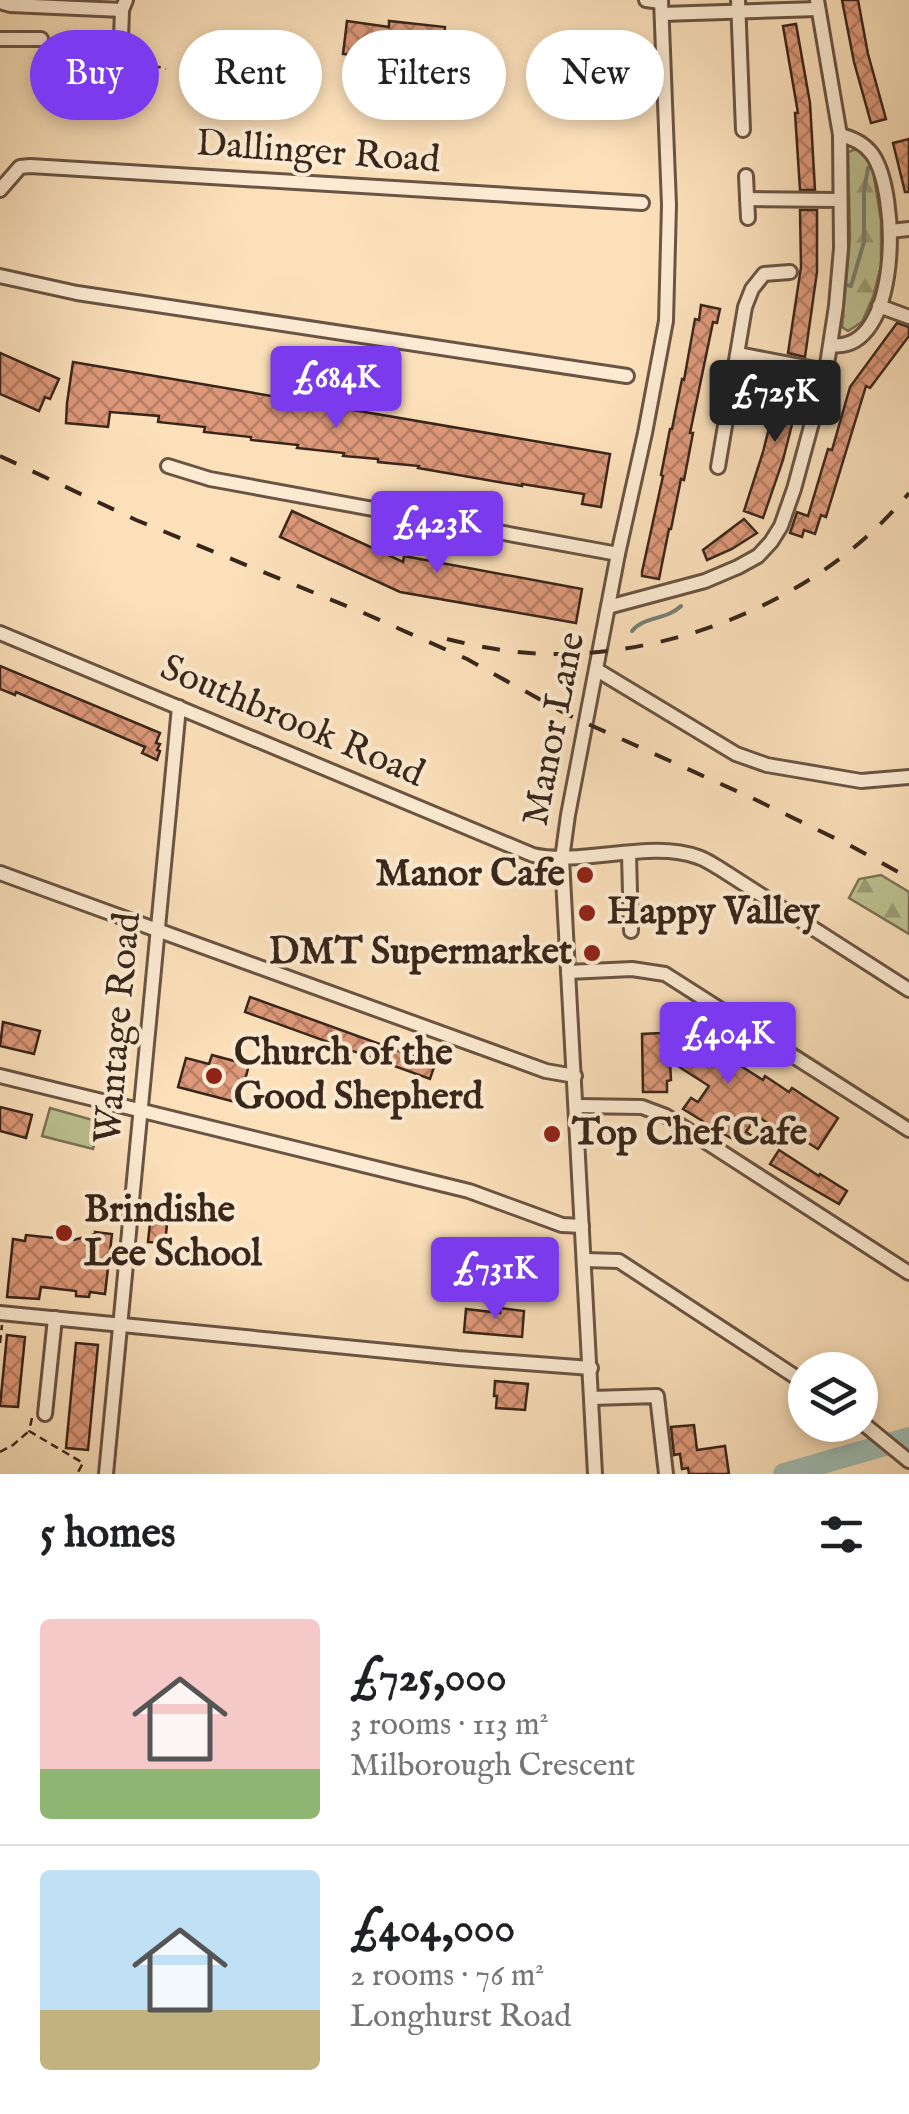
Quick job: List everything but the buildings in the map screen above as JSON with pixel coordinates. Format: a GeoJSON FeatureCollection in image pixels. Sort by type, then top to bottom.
{"type":"FeatureCollection","features":[{"type":"Feature","properties":{"kind":"street"},"geometry":{"type":"LineString","coordinates":[[608,607],[738,568],[772,542],[794,489],[826,370],[841,248],[840,135],[817,4],[661,5],[646,0]]}},
{"type":"Feature","properties":{"kind":"street"},"geometry":{"type":"LineString","coordinates":[[0,2],[10,6],[124,5],[122,30]]}},
{"type":"Feature","properties":{"kind":"street","name":"Manor Lane"},"geometry":{"type":"LineString","coordinates":[[595,1474],[562,859],[666,320],[669,220],[661,5]]}},
{"type":"Feature","properties":{"kind":"street"},"geometry":{"type":"LineString","coordinates":[[738,6],[743,130]]}},
{"type":"Feature","properties":{"kind":"street"},"geometry":{"type":"LineString","coordinates":[[0,39],[30,40]]}},
{"type":"Feature","properties":{"kind":"street"},"geometry":{"type":"LineString","coordinates":[[831,345],[843,346],[867,330],[879,306],[889,262],[890,231],[880,170],[871,152],[855,139],[840,135]]}},
{"type":"Feature","properties":{"kind":"street","name":"Dallinger Road"},"geometry":{"type":"LineString","coordinates":[[0,190],[20,167],[30,166],[642,204]]}},
{"type":"Feature","properties":{"kind":"street"},"geometry":{"type":"LineString","coordinates":[[746,176],[748,218]]}},
{"type":"Feature","properties":{"kind":"street"},"geometry":{"type":"LineString","coordinates":[[748,200],[840,200]]}},
{"type":"Feature","properties":{"kind":"street"},"geometry":{"type":"LineString","coordinates":[[890,231],[909,229]]}},
{"type":"Feature","properties":{"kind":"street"},"geometry":{"type":"LineString","coordinates":[[718,467],[745,307],[764,274],[790,272]]}},
{"type":"Feature","properties":{"kind":"street"},"geometry":{"type":"LineString","coordinates":[[0,276],[77,293],[627,376]]}},
{"type":"Feature","properties":{"kind":"street"},"geometry":{"type":"LineString","coordinates":[[879,306],[909,317]]}},
{"type":"Feature","properties":{"kind":"street"},"geometry":{"type":"LineString","coordinates":[[738,354],[826,370]]}},
{"type":"Feature","properties":{"kind":"street"},"geometry":{"type":"LineString","coordinates":[[168,466],[210,480],[618,554]]}},
{"type":"Feature","properties":{"kind":"street","name":"Southbrook Road"},"geometry":{"type":"LineString","coordinates":[[0,633],[533,855],[562,859],[674,852],[696,856],[909,990]]}},
{"type":"Feature","properties":{"kind":"street"},"geometry":{"type":"LineString","coordinates":[[597,670],[736,754],[767,765],[860,781],[909,776]]}},
{"type":"Feature","properties":{"kind":"street","name":"Wantage Road"},"geometry":{"type":"LineString","coordinates":[[106,1474],[179,707]]}},
{"type":"Feature","properties":{"kind":"street"},"geometry":{"type":"LineString","coordinates":[[628,854],[631,931]]}},
{"type":"Feature","properties":{"kind":"street"},"geometry":{"type":"LineString","coordinates":[[0,873],[546,1071],[575,1076]]}},
{"type":"Feature","properties":{"kind":"street"},"geometry":{"type":"LineString","coordinates":[[568,972],[632,969],[664,974],[909,1130]]}},
{"type":"Feature","properties":{"kind":"street"},"geometry":{"type":"LineString","coordinates":[[0,1076],[469,1192],[562,1225],[582,1226]]}},
{"type":"Feature","properties":{"kind":"street"},"geometry":{"type":"LineString","coordinates":[[577,1106],[642,1107],[666,1116],[909,1273]]}},
{"type":"Feature","properties":{"kind":"street"},"geometry":{"type":"LineString","coordinates":[[584,1260],[619,1262],[788,1373]]}},
{"type":"Feature","properties":{"kind":"street"},"geometry":{"type":"LineString","coordinates":[[2,1313],[591,1368]]}},
{"type":"Feature","properties":{"kind":"street"},"geometry":{"type":"LineString","coordinates":[[45,1414],[55,1318]]}},
{"type":"Feature","properties":{"kind":"street"},"geometry":{"type":"LineString","coordinates":[[592,1398],[657,1396],[666,1474]]}},
{"type":"Feature","properties":{"kind":"street"},"geometry":{"type":"LineString","coordinates":[[878,1434],[909,1463],[900,1474]]}},
{"type":"Feature","properties":{"kind":"path"},"geometry":{"type":"LineString","coordinates":[[159,67],[166,69]]}},
{"type":"Feature","properties":{"kind":"path"},"geometry":{"type":"LineString","coordinates":[[0,1344],[2,1313]]}},
{"type":"Feature","properties":{"kind":"path"},"geometry":{"type":"LineString","coordinates":[[0,1452],[30,1431],[34,1413],[45,1414]]}},
{"type":"Feature","properties":{"kind":"path"},"geometry":{"type":"LineString","coordinates":[[30,1431],[82,1463],[77,1474]]}},
{"type":"Feature","properties":{"kind":"green space"},"geometry":{"type":"Polygon","coordinates":[[[856,149],[872,164],[881,221],[881,266],[862,322],[848,331],[842,327],[850,239],[848,152],[856,149]]]}},
{"type":"Feature","properties":{"kind":"green space"},"geometry":{"type":"Polygon","coordinates":[[[881,875],[909,892],[909,934],[849,898],[859,879],[881,875]]]}},
{"type":"Feature","properties":{"kind":"green space"},"geometry":{"type":"Polygon","coordinates":[[[50,1108],[100,1122],[93,1149],[42,1136],[50,1108]]]}},
{"type":"Feature","properties":{"kind":"waterway"},"geometry":{"type":"LineString","coordinates":[[848,285],[851,286],[864,242],[868,168]]}},
{"type":"Feature","properties":{"kind":"waterway"},"geometry":{"type":"LineString","coordinates":[[632,631],[681,606]]}},
{"type":"Feature","properties":{"kind":"waterway"},"geometry":{"type":"LineString","coordinates":[[784,1474],[909,1438]]}},
{"type":"Feature","properties":{"kind":"railway"},"geometry":{"type":"LineString","coordinates":[[0,456],[136,520],[467,659],[566,714],[752,798],[909,878]]}},
{"type":"Feature","properties":{"kind":"railway"},"geometry":{"type":"LineString","coordinates":[[447,639],[545,654],[646,645],[696,632],[745,614],[835,562],[874,530],[909,493]]}},
{"type":"Feature","properties":{"kind":"place","name":"Manor Cafe"},"geometry":{"type":"Point","coordinates":[585,875]}},
{"type":"Feature","properties":{"kind":"place","name":"Happy Valley"},"geometry":{"type":"Point","coordinates":[587,913]}},
{"type":"Feature","properties":{"kind":"place","name":"DMT Supermarket"},"geometry":{"type":"Point","coordinates":[592,953]}},
{"type":"Feature","properties":{"kind":"place","name":"Church of the Good Shepherd"},"geometry":{"type":"Point","coordinates":[214,1076]}},
{"type":"Feature","properties":{"kind":"place","name":"Top Chef Cafe"},"geometry":{"type":"Point","coordinates":[552,1134]}},
{"type":"Feature","properties":{"kind":"place","name":"Brindishe Lee School"},"geometry":{"type":"Point","coordinates":[64,1233]}}]}
